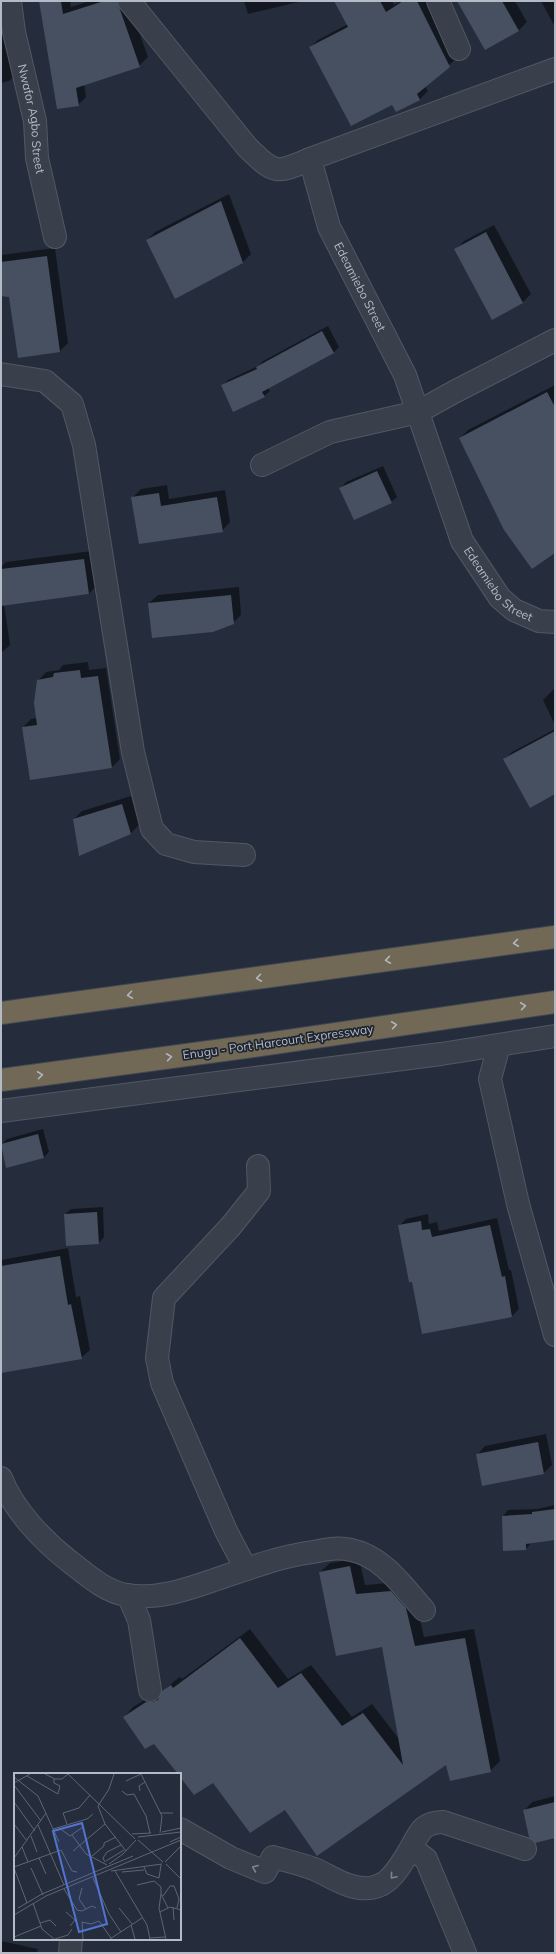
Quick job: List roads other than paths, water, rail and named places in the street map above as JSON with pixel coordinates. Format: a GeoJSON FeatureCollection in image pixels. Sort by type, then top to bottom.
{"type":"FeatureCollection","features":[{"type":"Feature","properties":{"kind":"highway"},"geometry":{"type":"LineString","coordinates":[[1,1013],[555,938]]}},
{"type":"Feature","properties":{"kind":"highway","name":"Enugu - Port Harcourt Expressway"},"geometry":{"type":"LineString","coordinates":[[1,1080],[253,1046],[555,1002]]}},
{"type":"Feature","properties":{"kind":"street","name":"Nwafor Agbo Street"},"geometry":{"type":"LineString","coordinates":[[10,1],[14,32],[35,121],[37,158],[55,237]]}},
{"type":"Feature","properties":{"kind":"street"},"geometry":{"type":"LineString","coordinates":[[129,1],[242,141],[266,165],[286,170],[310,159],[555,69]]}},
{"type":"Feature","properties":{"kind":"street"},"geometry":{"type":"LineString","coordinates":[[438,1],[460,49]]}},
{"type":"Feature","properties":{"kind":"street","name":"Edeamiebo Street"},"geometry":{"type":"LineString","coordinates":[[310,159],[329,228],[405,375],[462,541],[479,569],[500,598],[514,610],[539,621],[555,622]]}},
{"type":"Feature","properties":{"kind":"street"},"geometry":{"type":"LineString","coordinates":[[262,466],[330,432],[418,412],[555,340]]}},
{"type":"Feature","properties":{"kind":"street"},"geometry":{"type":"LineString","coordinates":[[1,374],[45,381],[72,404],[84,445],[132,752],[152,829],[166,844],[194,852],[244,855]]}},
{"type":"Feature","properties":{"kind":"street"},"geometry":{"type":"LineString","coordinates":[[1,1111],[441,1054],[555,1036]]}},
{"type":"Feature","properties":{"kind":"street"},"geometry":{"type":"LineString","coordinates":[[499,1045],[490,1079],[518,1204],[555,1335]]}},
{"type":"Feature","properties":{"kind":"street"},"geometry":{"type":"LineString","coordinates":[[246,1569],[226,1531],[162,1383],[157,1358],[164,1298],[231,1226],[259,1191],[258,1166]]}},
{"type":"Feature","properties":{"kind":"street"},"geometry":{"type":"LineString","coordinates":[[2,1491],[59,1553],[100,1584],[128,1595],[169,1595],[286,1556],[334,1548],[352,1550],[366,1555],[381,1564],[424,1610]]}},
{"type":"Feature","properties":{"kind":"street"},"geometry":{"type":"LineString","coordinates":[[128,1595],[138,1620],[150,1690]]}},
{"type":"Feature","properties":{"kind":"street"},"geometry":{"type":"LineString","coordinates":[[465,1953],[418,1854],[422,1828],[433,1822],[443,1822],[525,1849]]}},
{"type":"Feature","properties":{"kind":"street"},"geometry":{"type":"LineString","coordinates":[[181,1830],[231,1858],[265,1872],[273,1857],[314,1869],[348,1885],[370,1890],[388,1881],[399,1868],[418,1854]]}},
{"type":"Feature","properties":{"kind":"street"},"geometry":{"type":"LineString","coordinates":[[70,1953],[72,1940]]}}]}
